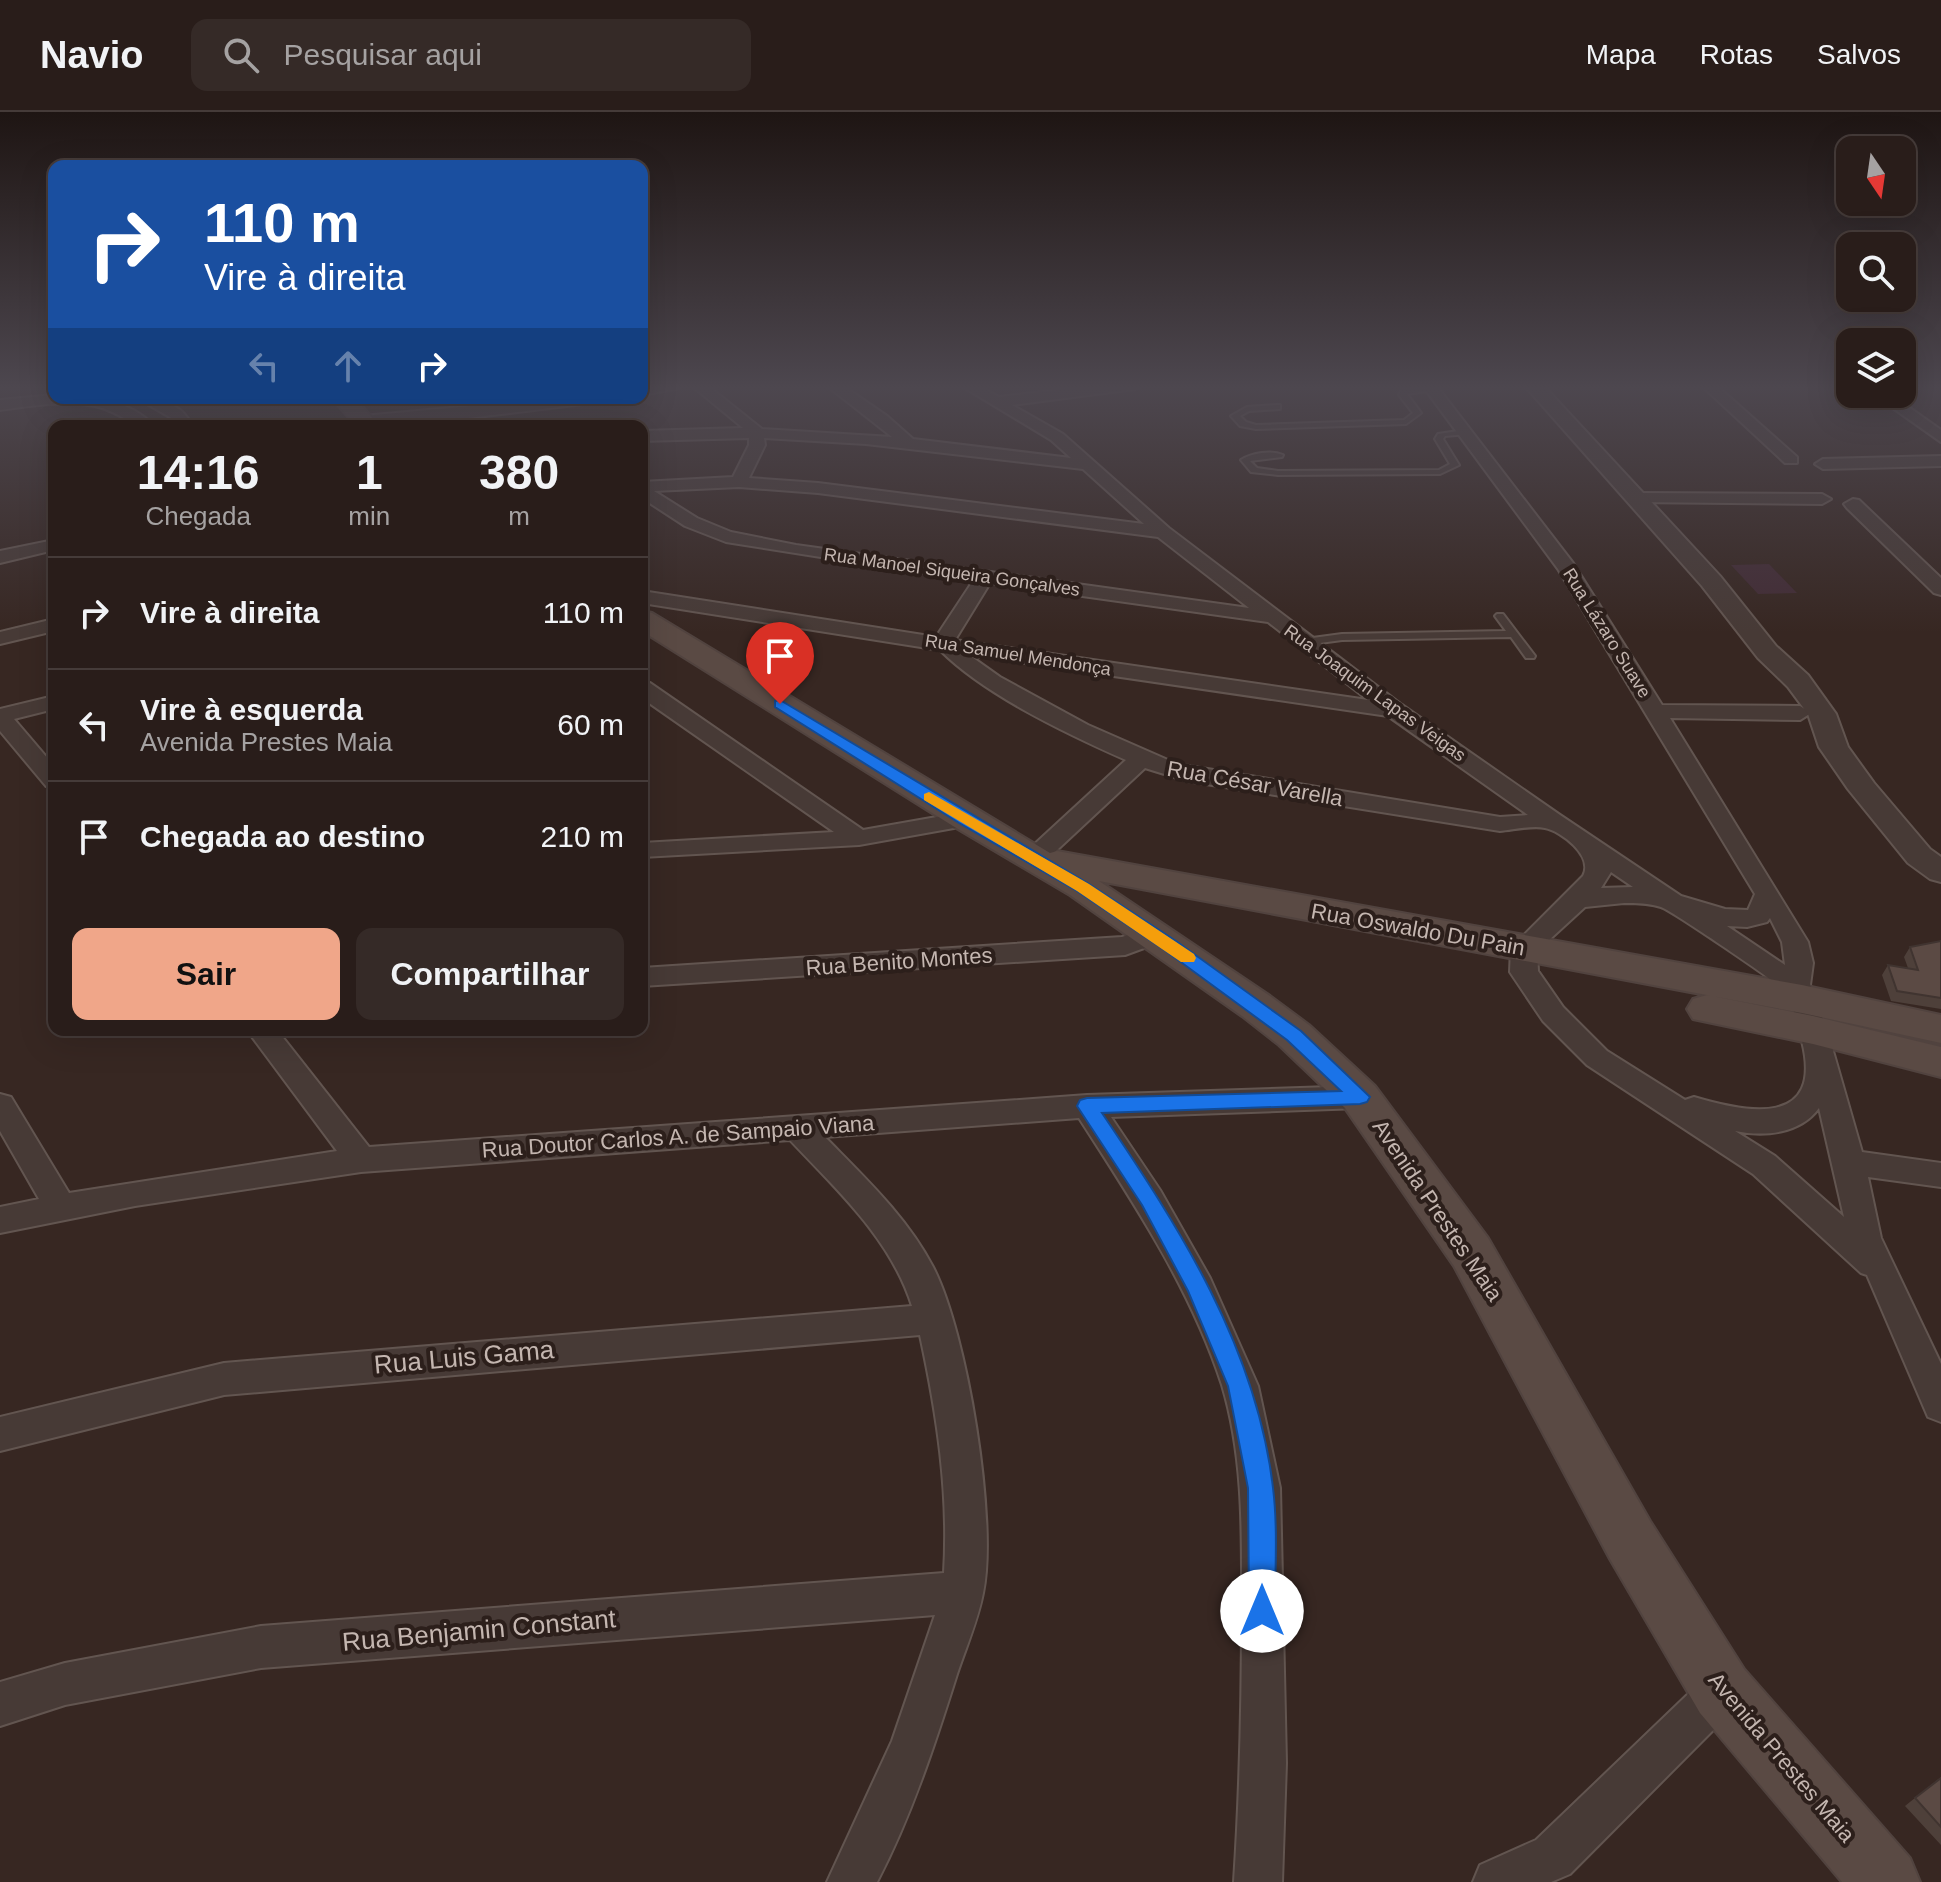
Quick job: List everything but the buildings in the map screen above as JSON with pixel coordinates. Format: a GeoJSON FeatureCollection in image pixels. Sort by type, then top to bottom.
{"type":"FeatureCollection","features":[{"type":"Feature","properties":{"kind":"main road","name":"Avenida Prestes Maia"},"geometry":{"type":"LineString","coordinates":[[648,623],[965,819],[1083,887],[1294,1035],[1360,1097],[1413,1168],[1477,1263],[1630,1540],[1722,1691],[1886,1882]]}},
{"type":"Feature","properties":{"kind":"main road","name":"Rua Oswaldo Du Pain"},"geometry":{"type":"LineString","coordinates":[[1034,858],[1808,1020]]}},
{"type":"Feature","properties":{"kind":"main road","name":"Rua Oswaldo Du Pain"},"geometry":{"type":"LineString","coordinates":[[1083,887],[1524,960]]}},
{"type":"Feature","properties":{"kind":"main road"},"geometry":{"type":"LineString","coordinates":[[1808,1020],[1941,1029]]}},
{"type":"Feature","properties":{"kind":"main road"},"geometry":{"type":"LineString","coordinates":[[1808,1020],[1941,1062]]}},
{"type":"Feature","properties":{"kind":"street"},"geometry":{"type":"LineString","coordinates":[[739,482],[746,468]]}},
{"type":"Feature","properties":{"kind":"street","name":"Rua Joaquim Lapas Veigas"},"geometry":{"type":"LineString","coordinates":[[1093,468],[1163,532],[1394,710],[1674,902],[1808,1020]]}},
{"type":"Feature","properties":{"kind":"street","name":"Rua Lázaro Suave"},"geometry":{"type":"LineString","coordinates":[[1492,468],[1566,567],[1795,942],[1808,1020],[1849,1162],[1865,1239],[1883,1272],[1941,1405]]}},
{"type":"Feature","properties":{"kind":"street"},"geometry":{"type":"LineString","coordinates":[[1609,468],[1711,581],[1767,652],[1774,681],[1811,714],[1863,789],[1919,856],[1941,872]]}},
{"type":"Feature","properties":{"kind":"street"},"geometry":{"type":"LineString","coordinates":[[1803,468],[1941,589]]}},
{"type":"Feature","properties":{"kind":"street"},"geometry":{"type":"LineString","coordinates":[[1637,498],[1892,468]]}},
{"type":"Feature","properties":{"kind":"street"},"geometry":{"type":"LineString","coordinates":[[1815,478],[1855,501],[1853,504],[1886,539]]}},
{"type":"Feature","properties":{"kind":"street"},"geometry":{"type":"LineString","coordinates":[[648,489],[739,482],[818,488],[1163,532]]}},
{"type":"Feature","properties":{"kind":"street","name":"Rua Manoel Siqueira Gonçalves"},"geometry":{"type":"LineString","coordinates":[[648,493],[691,522],[726,537],[796,550],[1273,618]]}},
{"type":"Feature","properties":{"kind":"street"},"geometry":{"type":"LineString","coordinates":[[0,557],[48,546]]}},
{"type":"Feature","properties":{"kind":"street"},"geometry":{"type":"LineString","coordinates":[[943,643],[986,575]]}},
{"type":"Feature","properties":{"kind":"street","name":"Rua Samuel Mendonça"},"geometry":{"type":"LineString","coordinates":[[648,598],[1148,677],[1394,710]]}},
{"type":"Feature","properties":{"kind":"street"},"geometry":{"type":"LineString","coordinates":[[0,620],[48,609]]}},
{"type":"Feature","properties":{"kind":"street"},"geometry":{"type":"LineString","coordinates":[[0,638],[48,626]]}},
{"type":"Feature","properties":{"kind":"street","name":"Rua César Varella"},"geometry":{"type":"LineString","coordinates":[[943,643],[984,677],[1141,759],[1187,774],[1500,824],[1551,820]]}},
{"type":"Feature","properties":{"kind":"street"},"geometry":{"type":"LineString","coordinates":[[648,692],[859,838]]}},
{"type":"Feature","properties":{"kind":"street"},"geometry":{"type":"LineString","coordinates":[[48,704],[0,716],[48,774]]}},
{"type":"Feature","properties":{"kind":"street"},"geometry":{"type":"LineString","coordinates":[[1655,711],[1811,714]]}},
{"type":"Feature","properties":{"kind":"street"},"geometry":{"type":"LineString","coordinates":[[1034,858],[1141,759]]}},
{"type":"Feature","properties":{"kind":"street"},"geometry":{"type":"LineString","coordinates":[[648,850],[859,838],[965,819]]}},
{"type":"Feature","properties":{"kind":"street"},"geometry":{"type":"LineString","coordinates":[[1592,847],[1600,865],[1598,873],[1524,960],[1553,1014],[1597,1058],[1764,1165],[1883,1272]]}},
{"type":"Feature","properties":{"kind":"street"},"geometry":{"type":"LineString","coordinates":[[1575,901],[1606,893],[1674,902],[1741,921],[1758,916],[1767,895]]}},
{"type":"Feature","properties":{"kind":"street","name":"Rua Benito Montes"},"geometry":{"type":"LineString","coordinates":[[648,977],[1125,946],[1154,935]]}},
{"type":"Feature","properties":{"kind":"street"},"geometry":{"type":"LineString","coordinates":[[1655,1095],[1739,1122],[1783,1120],[1799,1111],[1813,1094],[1808,1020]]}},
{"type":"Feature","properties":{"kind":"street"},"geometry":{"type":"LineString","coordinates":[[266,1036],[361,1160]]}},
{"type":"Feature","properties":{"kind":"street","name":"Rua Doutor Carlos A. de Sampaio Viana"},"geometry":{"type":"LineString","coordinates":[[0,1220],[60,1206],[251,1174],[361,1160],[1087,1106],[1251,1103],[1360,1097]]}},
{"type":"Feature","properties":{"kind":"street"},"geometry":{"type":"LineString","coordinates":[[0,1105],[60,1206]]}},
{"type":"Feature","properties":{"kind":"street"},"geometry":{"type":"LineString","coordinates":[[1087,1106],[1149,1199],[1184,1263],[1240,1386],[1261,1488],[1264,1763],[1258,1882]]}},
{"type":"Feature","properties":{"kind":"street"},"geometry":{"type":"LineString","coordinates":[[797,1127],[882,1218],[919,1273],[934,1319],[956,1418],[967,1522],[963,1592],[913,1744],[870,1847],[851,1882]]}},
{"type":"Feature","properties":{"kind":"street"},"geometry":{"type":"LineString","coordinates":[[1849,1162],[1941,1175]]}},
{"type":"Feature","properties":{"kind":"street","name":"Rua Luis Gama"},"geometry":{"type":"LineString","coordinates":[[0,1434],[224,1379],[934,1319]]}},
{"type":"Feature","properties":{"kind":"street","name":"Rua Benjamin Constant"},"geometry":{"type":"LineString","coordinates":[[0,1704],[65,1684],[261,1647],[963,1592]]}},
{"type":"Feature","properties":{"kind":"street"},"geometry":{"type":"LineString","coordinates":[[1497,1882],[1553,1857],[1722,1691]]}},
{"type":"Feature","properties":{"kind":"lane"},"geometry":{"type":"LineString","coordinates":[[1252,468],[1278,473],[1440,472],[1449,468]]}},
{"type":"Feature","properties":{"kind":"lane"},"geometry":{"type":"LineString","coordinates":[[1500,616],[1530,656]]}},
{"type":"Feature","properties":{"kind":"lane"},"geometry":{"type":"LineString","coordinates":[[1305,642],[1342,637],[1515,634]]}},
{"type":"Feature","properties":{"kind":"shaded area"},"geometry":{"type":"Polygon","coordinates":[[[1769,564],[1797,593],[1758,594],[1731,565],[1769,564]]]}},
{"type":"Feature","properties":{"kind":"slow traffic"},"geometry":{"type":"LineString","coordinates":[[929,797],[1083,887],[1188,958]]}},
{"type":"Feature","properties":{"kind":"route"},"geometry":{"type":"LineString","coordinates":[[780,704],[965,819],[1083,887],[1169,945],[1294,1035],[1360,1097],[1251,1103],[1087,1106],[1149,1199],[1198,1288],[1240,1386],[1261,1488],[1262,1611]]}}]}
